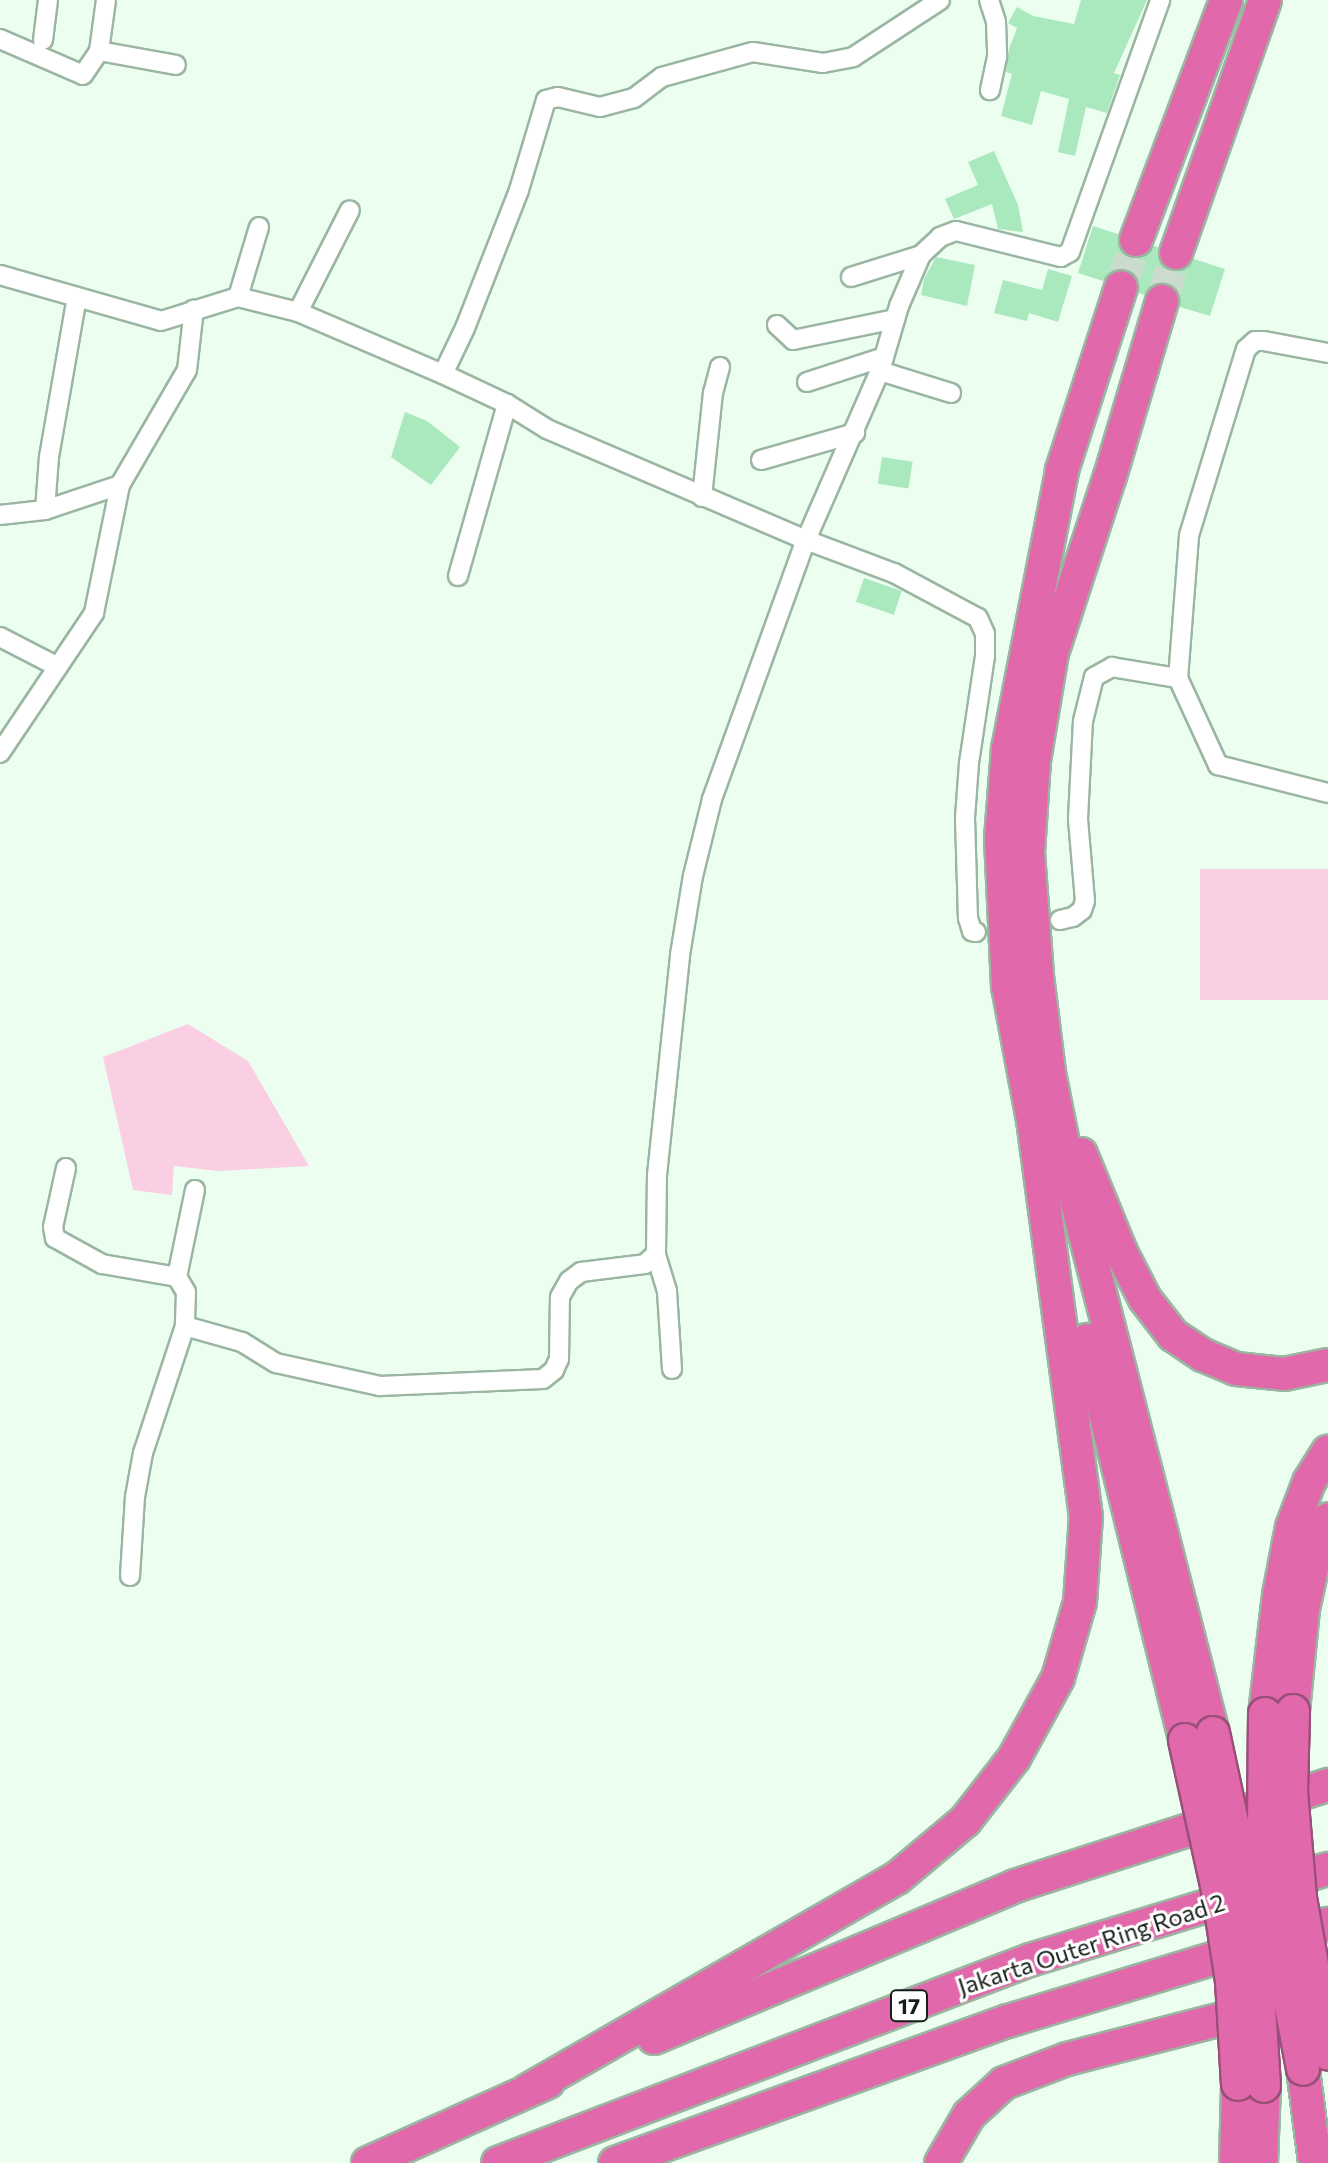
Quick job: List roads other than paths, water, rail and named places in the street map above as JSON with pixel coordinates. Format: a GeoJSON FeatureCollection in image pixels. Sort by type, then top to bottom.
{"type":"FeatureCollection","features":[{"type":"Feature","properties":{"kind":"highway"},"geometry":{"type":"LineString","coordinates":[[1136,240],[1226,0]]}},
{"type":"Feature","properties":{"kind":"highway"},"geometry":{"type":"LineString","coordinates":[[1176,253],[1265,0]]}},
{"type":"Feature","properties":{"kind":"highway"},"geometry":{"type":"LineString","coordinates":[[528,2090],[897,1878],[965,1821],[1014,1758],[1058,1678],[1080,1602],[1086,1517],[1033,1120],[1008,987],[1001,838],[1008,749],[1062,470],[1121,287]]}},
{"type":"Feature","properties":{"kind":"highway"},"geometry":{"type":"LineString","coordinates":[[1162,301],[1110,476],[1052,653],[1034,760],[1028,853],[1037,976],[1049,1073],[1199,1736]]}},
{"type":"Feature","properties":{"kind":"highway"},"geometry":{"type":"LineString","coordinates":[[1049,1073],[1121,1252],[1145,1299],[1173,1335],[1203,1355],[1236,1369],[1284,1374],[1328,1365]]}},
{"type":"Feature","properties":{"kind":"highway"},"geometry":{"type":"LineString","coordinates":[[1033,1120],[1199,1736],[1245,1882],[1257,1975],[1251,2085],[1236,2163]]}},
{"type":"Feature","properties":{"kind":"highway"},"geometry":{"type":"LineString","coordinates":[[1279,1712],[1279,1595],[1292,1527],[1309,1482],[1328,1452]]}},
{"type":"Feature","properties":{"kind":"highway"},"geometry":{"type":"LineString","coordinates":[[1315,2163],[1316,2061],[1280,1948],[1264,1824],[1279,1712],[1319,1536],[1328,1519]]}},
{"type":"Feature","properties":{"kind":"highway"},"geometry":{"type":"LineString","coordinates":[[368,2163],[528,2090],[1015,1886],[1328,1785]]}},
{"type":"Feature","properties":{"kind":"highway","name":"Jakarta Outer Ring Road 2"},"geometry":{"type":"LineString","coordinates":[[498,2163],[1030,1960],[1328,1869]]}},
{"type":"Feature","properties":{"kind":"highway","name":"Jakarta Outer Ring Road 2"},"geometry":{"type":"LineString","coordinates":[[615,2163],[1008,2021],[1328,1924]]}},
{"type":"Feature","properties":{"kind":"highway"},"geometry":{"type":"LineString","coordinates":[[941,2163],[969,2115],[1004,2083],[1067,2059],[1223,2020],[1328,1989]]}},
{"type":"Feature","properties":{"kind":"highway"},"geometry":{"type":"LineString","coordinates":[[1251,2085],[1261,2163]]}},
{"type":"Feature","properties":{"kind":"street"},"geometry":{"type":"LineString","coordinates":[[43,40],[48,0]]}},
{"type":"Feature","properties":{"kind":"street"},"geometry":{"type":"LineString","coordinates":[[0,39],[83,75],[99,51],[106,0]]}},
{"type":"Feature","properties":{"kind":"street"},"geometry":{"type":"LineString","coordinates":[[989,0],[996,22],[997,57],[990,90]]}},
{"type":"Feature","properties":{"kind":"street"},"geometry":{"type":"LineString","coordinates":[[672,1369],[667,1291],[656,1254],[657,1175],[680,955],[693,876],[712,799],[806,540],[855,433],[921,255],[940,237],[956,231],[1061,257],[1070,252],[1160,0]]}},
{"type":"Feature","properties":{"kind":"street"},"geometry":{"type":"LineString","coordinates":[[443,374],[519,190],[546,100],[558,97],[600,107],[634,98],[662,77],[753,52],[823,63],[853,57],[937,1]]}},
{"type":"Feature","properties":{"kind":"street"},"geometry":{"type":"LineString","coordinates":[[99,51],[176,65]]}},
{"type":"Feature","properties":{"kind":"street"},"geometry":{"type":"LineString","coordinates":[[298,312],[350,210]]}},
{"type":"Feature","properties":{"kind":"street"},"geometry":{"type":"LineString","coordinates":[[238,297],[259,227]]}},
{"type":"Feature","properties":{"kind":"street"},"geometry":{"type":"LineString","coordinates":[[851,277],[921,255]]}},
{"type":"Feature","properties":{"kind":"street"},"geometry":{"type":"LineString","coordinates":[[0,275],[161,321],[238,297],[298,312],[443,374],[507,404],[547,429],[702,497],[894,573],[978,618],[982,626],[985,656],[965,818],[968,918],[972,931],[976,932]]}},
{"type":"Feature","properties":{"kind":"street"},"geometry":{"type":"LineString","coordinates":[[45,510],[49,457],[77,297]]}},
{"type":"Feature","properties":{"kind":"street"},"geometry":{"type":"LineString","coordinates":[[0,753],[94,613],[120,485],[187,370],[194,309]]}},
{"type":"Feature","properties":{"kind":"street"},"geometry":{"type":"LineString","coordinates":[[777,325],[793,340],[895,319]]}},
{"type":"Feature","properties":{"kind":"street"},"geometry":{"type":"LineString","coordinates":[[1328,353],[1263,341],[1255,341],[1246,349],[1189,536],[1178,678],[1218,765],[1328,793]]}},
{"type":"Feature","properties":{"kind":"street"},"geometry":{"type":"LineString","coordinates":[[807,382],[882,364],[951,393]]}},
{"type":"Feature","properties":{"kind":"street"},"geometry":{"type":"LineString","coordinates":[[702,497],[713,393],[720,367]]}},
{"type":"Feature","properties":{"kind":"street"},"geometry":{"type":"LineString","coordinates":[[458,576],[507,404]]}},
{"type":"Feature","properties":{"kind":"street"},"geometry":{"type":"LineString","coordinates":[[761,460],[855,433]]}},
{"type":"Feature","properties":{"kind":"street"},"geometry":{"type":"LineString","coordinates":[[0,515],[45,510],[120,485]]}},
{"type":"Feature","properties":{"kind":"street"},"geometry":{"type":"LineString","coordinates":[[0,637],[58,667]]}},
{"type":"Feature","properties":{"kind":"street"},"geometry":{"type":"LineString","coordinates":[[1060,920],[1073,917],[1085,901],[1078,819],[1083,721],[1094,677],[1112,667],[1178,678]]}},
{"type":"Feature","properties":{"kind":"street"},"geometry":{"type":"LineString","coordinates":[[66,1168],[53,1227],[55,1238],[102,1264],[177,1277]]}},
{"type":"Feature","properties":{"kind":"street"},"geometry":{"type":"LineString","coordinates":[[130,1576],[135,1497],[143,1453],[185,1326],[186,1292],[177,1277],[195,1190]]}},
{"type":"Feature","properties":{"kind":"street"},"geometry":{"type":"LineString","coordinates":[[185,1326],[242,1342],[276,1363],[380,1386],[543,1379],[554,1370],[559,1359],[560,1297],[569,1281],[581,1272],[645,1264],[656,1254]]}},
{"type":"Feature","properties":{"kind":"tunnel"},"geometry":{"type":"LineString","coordinates":[[1121,287],[1136,240]]}},
{"type":"Feature","properties":{"kind":"tunnel"},"geometry":{"type":"LineString","coordinates":[[1162,301],[1176,253]]}}]}
